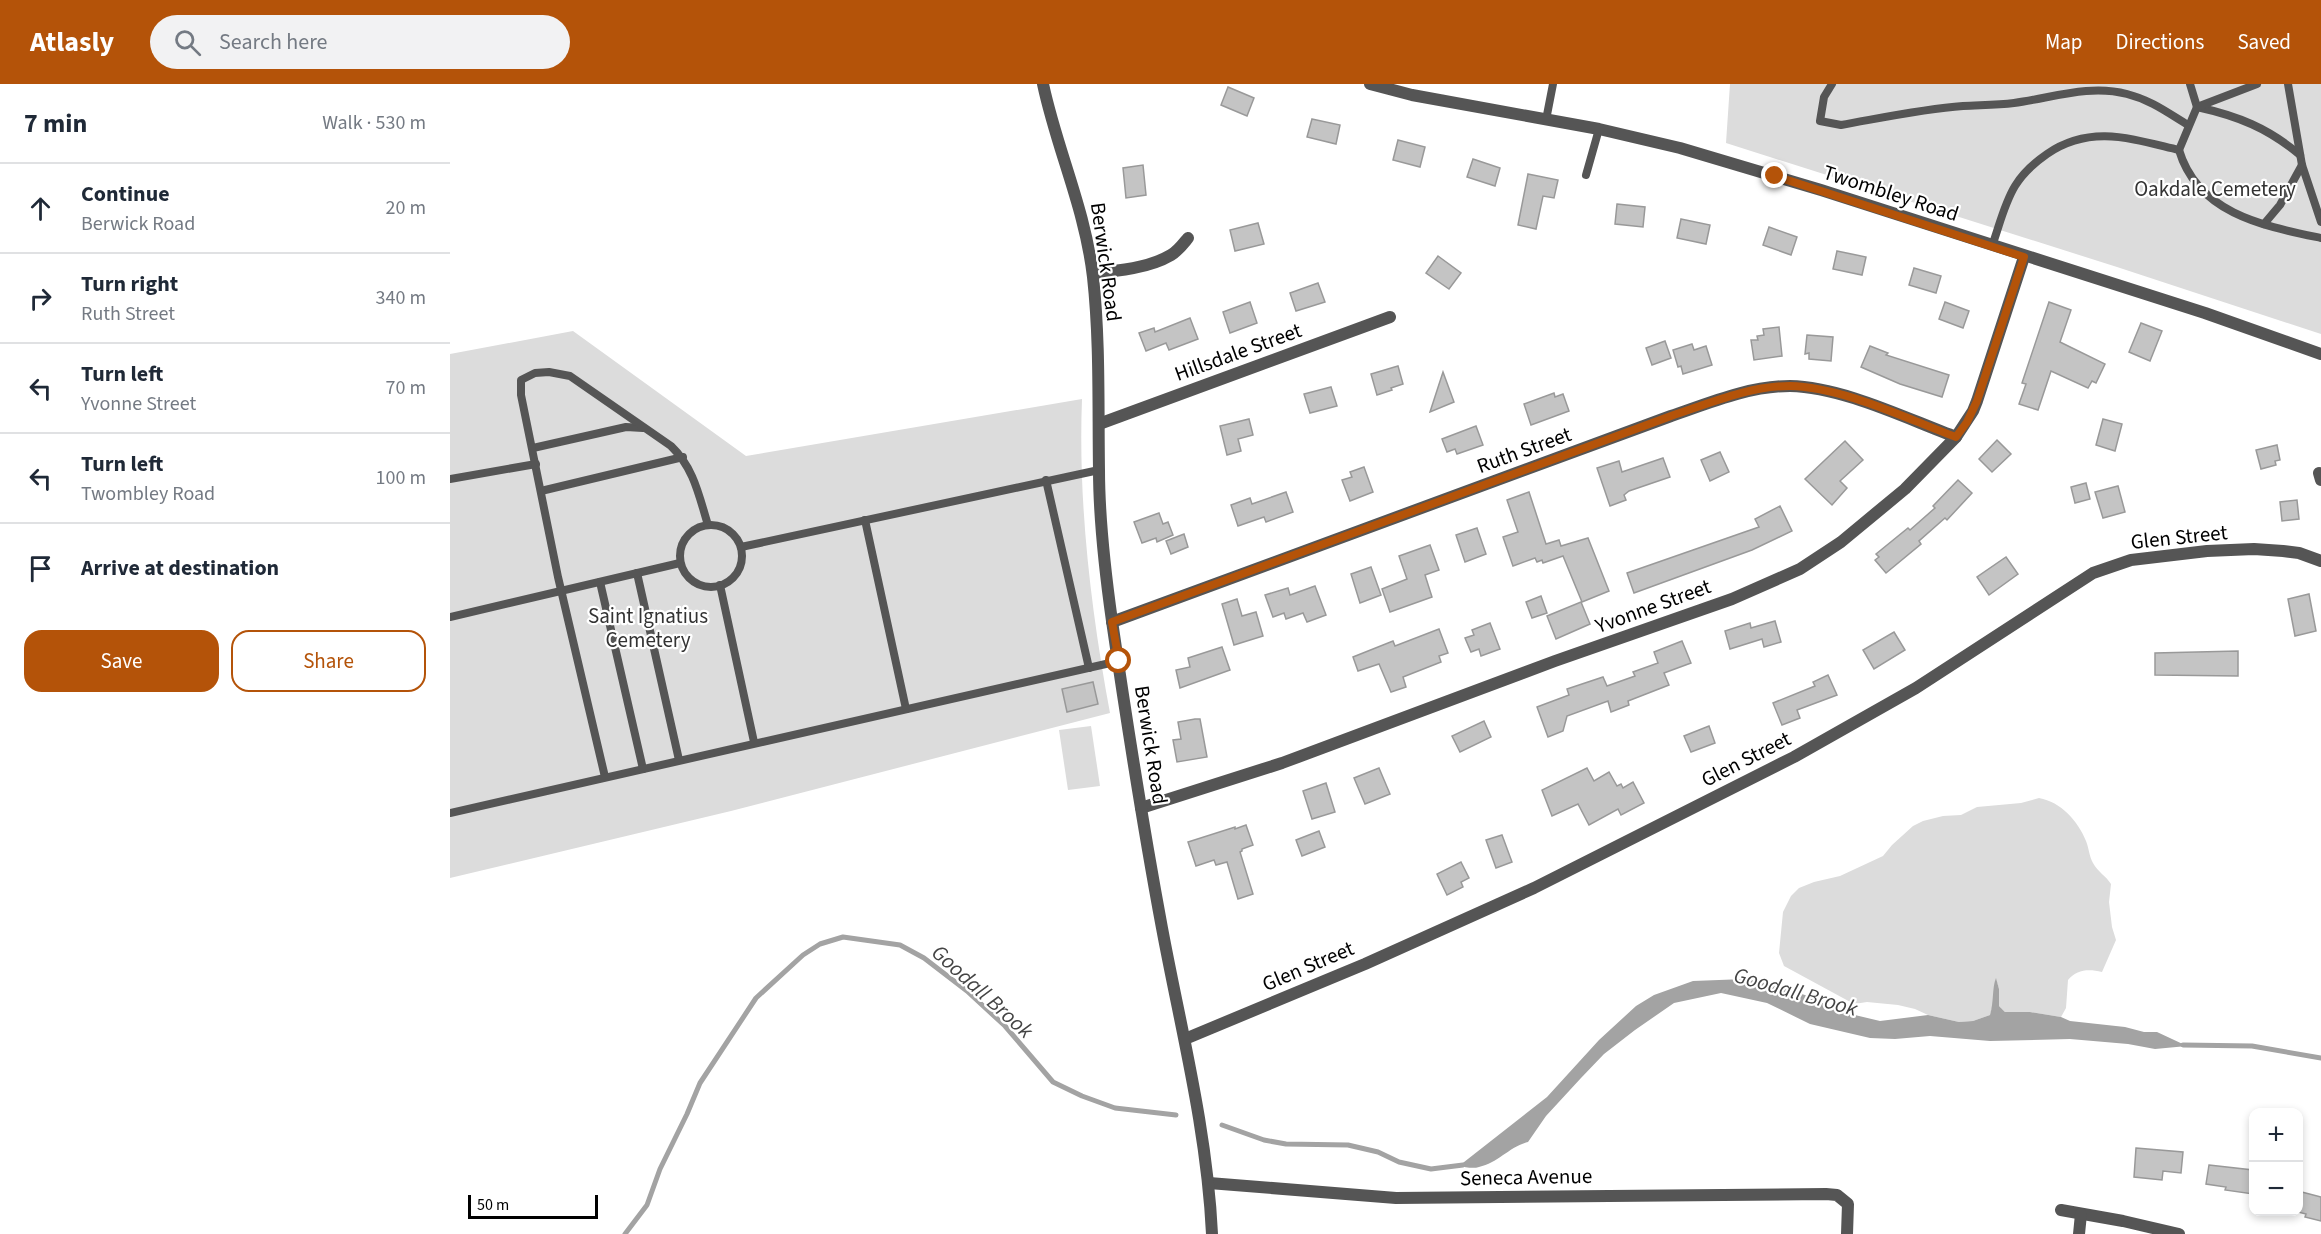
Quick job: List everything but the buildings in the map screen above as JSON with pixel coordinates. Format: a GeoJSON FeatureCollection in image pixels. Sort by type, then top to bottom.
{"type":"FeatureCollection","features":[{"type":"Feature","properties":{"kind":"street","name":"Berwick Road"},"geometry":{"type":"LineString","coordinates":[[1043,84],[1083,221],[1093,273],[1100,424],[1102,540],[1112,622],[1141,808],[1162,928],[1185,1038],[1209,1183],[1212,1234]]}},
{"type":"Feature","properties":{"kind":"street","name":"Twombley Road"},"geometry":{"type":"LineString","coordinates":[[1370,84],[1413,95],[1599,129],[1662,143],[1743,166],[2205,313],[2321,354]]}},
{"type":"Feature","properties":{"kind":"street"},"geometry":{"type":"LineString","coordinates":[[1093,273],[1127,269],[1165,258],[1173,254],[1188,238]]}},
{"type":"Feature","properties":{"kind":"street","name":"Yvonne Street"},"geometry":{"type":"LineString","coordinates":[[1141,808],[1282,763],[1765,585],[1817,560],[1905,489],[1956,437],[1967,422],[1977,401],[2024,257]]}},
{"type":"Feature","properties":{"kind":"street","name":"Hillsdale Street"},"geometry":{"type":"LineString","coordinates":[[1100,424],[1390,317]]}},
{"type":"Feature","properties":{"kind":"street","name":"Ruth Street"},"geometry":{"type":"LineString","coordinates":[[1112,622],[1671,416],[1749,391],[1789,386],[1847,396],[1956,437]]}},
{"type":"Feature","properties":{"kind":"street","name":"Glen Street"},"geometry":{"type":"LineString","coordinates":[[1185,1038],[1365,964],[1534,888],[1685,812],[1825,740],[1916,688],[2078,582],[2099,571],[2131,560],[2219,551],[2283,551],[2299,553],[2321,561]]}},
{"type":"Feature","properties":{"kind":"street","name":"Seneca Avenue"},"geometry":{"type":"LineString","coordinates":[[1209,1183],[1396,1198],[1826,1194],[1843,1199],[1848,1204],[1847,1234]]}},
{"type":"Feature","properties":{"kind":"street"},"geometry":{"type":"LineString","coordinates":[[2061,1210],[2179,1234]]}},
{"type":"Feature","properties":{"kind":"street"},"geometry":{"type":"LineString","coordinates":[[2079,1234],[2081,1214]]}},
{"type":"Feature","properties":{"kind":"lane"},"geometry":{"type":"LineString","coordinates":[[1546,120],[1553,84]]}},
{"type":"Feature","properties":{"kind":"lane"},"geometry":{"type":"LineString","coordinates":[[1832,84],[1824,97],[1820,122],[1832,125],[1962,106],[2000,105],[2039,100],[2088,90],[2126,94],[2146,100],[2188,125]]}},
{"type":"Feature","properties":{"kind":"lane"},"geometry":{"type":"LineString","coordinates":[[2190,84],[2198,106]]}},
{"type":"Feature","properties":{"kind":"lane"},"geometry":{"type":"LineString","coordinates":[[2257,84],[2198,106],[2179,150],[2183,163],[2216,204],[2264,224],[2321,238]]}},
{"type":"Feature","properties":{"kind":"lane"},"geometry":{"type":"LineString","coordinates":[[2288,84],[2302,165],[2318,201],[2321,222]]}},
{"type":"Feature","properties":{"kind":"lane"},"geometry":{"type":"LineString","coordinates":[[2198,106],[2261,127],[2300,155]]}},
{"type":"Feature","properties":{"kind":"lane"},"geometry":{"type":"LineString","coordinates":[[1586,175],[1599,129]]}},
{"type":"Feature","properties":{"kind":"lane"},"geometry":{"type":"LineString","coordinates":[[1992,246],[2014,187],[2021,176],[2035,162],[2068,142],[2100,135],[2117,136],[2179,150]]}},
{"type":"Feature","properties":{"kind":"lane"},"geometry":{"type":"LineString","coordinates":[[2264,224],[2285,197],[2302,165]]}},
{"type":"Feature","properties":{"kind":"lane"},"geometry":{"type":"LineString","coordinates":[[605,777],[541,491],[520,387],[521,380],[535,373],[549,372],[570,376],[648,429],[683,457],[693,476],[708,525]]}},
{"type":"Feature","properties":{"kind":"lane"},"geometry":{"type":"LineString","coordinates":[[533,448],[626,427],[648,429]]}},
{"type":"Feature","properties":{"kind":"lane"},"geometry":{"type":"LineString","coordinates":[[541,491],[683,457]]}},
{"type":"Feature","properties":{"kind":"lane"},"geometry":{"type":"LineString","coordinates":[[450,479],[536,464]]}},
{"type":"Feature","properties":{"kind":"lane"},"geometry":{"type":"LineString","coordinates":[[741,547],[1099,470]]}},
{"type":"Feature","properties":{"kind":"lane"},"geometry":{"type":"LineString","coordinates":[[1046,480],[1089,668]]}},
{"type":"Feature","properties":{"kind":"lane"},"geometry":{"type":"LineString","coordinates":[[865,520],[906,709]]}},
{"type":"Feature","properties":{"kind":"lane"},"geometry":{"type":"LineString","coordinates":[[708,525],[721,525],[729,529],[735,534],[741,547],[742,555],[738,569],[733,577],[720,585],[709,587],[696,583],[688,578],[680,563],[684,540],[693,531],[708,525]]}},
{"type":"Feature","properties":{"kind":"lane"},"geometry":{"type":"LineString","coordinates":[[450,617],[680,563]]}},
{"type":"Feature","properties":{"kind":"lane"},"geometry":{"type":"LineString","coordinates":[[638,573],[679,760]]}},
{"type":"Feature","properties":{"kind":"lane"},"geometry":{"type":"LineString","coordinates":[[600,582],[643,769]]}},
{"type":"Feature","properties":{"kind":"lane"},"geometry":{"type":"LineString","coordinates":[[720,585],[754,742]]}},
{"type":"Feature","properties":{"kind":"lane"},"geometry":{"type":"LineString","coordinates":[[450,813],[754,742],[1119,661]]}},
{"type":"Feature","properties":{"kind":"green space","name":"Oakdale Cemetery"},"geometry":{"type":"Polygon","coordinates":[[[1730,84],[2321,84],[2321,334],[1726,143],[1730,84]]]}},
{"type":"Feature","properties":{"kind":"green space","name":"Saint Ignatius Cemetery"},"geometry":{"type":"Polygon","coordinates":[[[573,331],[746,456],[1082,399],[1082,478],[1087,557],[1110,713],[731,811],[450,878],[450,354],[573,331]]]}},
{"type":"Feature","properties":{"kind":"green space"},"geometry":{"type":"Polygon","coordinates":[[[1091,726],[1100,786],[1068,790],[1059,730],[1091,726]]]}},
{"type":"Feature","properties":{"kind":"green space"},"geometry":{"type":"Polygon","coordinates":[[[2039,798],[2047,800],[2068,814],[2086,841],[2093,863],[2111,884],[2109,902],[2116,940],[2102,972],[2084,971],[2068,980],[2066,1008],[2061,1017],[2030,1012],[2005,1012],[1999,1006],[1999,989],[1996,979],[1990,1015],[1973,1021],[1959,1022],[1898,1005],[1867,1002],[1854,1004],[1784,966],[1779,953],[1783,912],[1791,896],[1799,888],[1840,876],[1883,856],[1913,826],[1923,821],[1943,816],[1961,815],[1977,807],[2021,803],[2039,798]]]}},
{"type":"Feature","properties":{"kind":"shaded area"},"geometry":{"type":"Polygon","coordinates":[[[1996,978],[1999,989],[1999,1006],[2005,1012],[2030,1012],[2061,1017],[2070,1021],[2157,1032],[2187,1046],[2155,1049],[2128,1044],[2070,1039],[1990,1041],[1930,1036],[1895,1039],[1870,1038],[1810,1024],[1767,1003],[1721,993],[1674,1003],[1635,1030],[1604,1054],[1581,1078],[1546,1116],[1528,1142],[1515,1147],[1486,1165],[1474,1168],[1459,1166],[1547,1097],[1599,1040],[1636,1006],[1654,995],[1693,981],[1745,979],[1768,983],[1811,997],[1838,1011],[1880,1021],[1928,1015],[1959,1022],[1973,1021],[1990,1015],[1996,978]]]}},
{"type":"Feature","properties":{"kind":"waterway","name":"Goodall Brook"},"geometry":{"type":"LineString","coordinates":[[625,1234],[647,1205],[660,1169],[700,1083],[756,998],[803,955],[820,944],[843,937],[900,945],[924,958],[967,991],[1005,1026],[1053,1082],[1115,1108],[1176,1115]]}},
{"type":"Feature","properties":{"kind":"waterway","name":"Goodall Brook"},"geometry":{"type":"LineString","coordinates":[[2183,1045],[2252,1046],[2321,1058]]}},
{"type":"Feature","properties":{"kind":"waterway","name":"Goodall Brook"},"geometry":{"type":"LineString","coordinates":[[1222,1125],[1264,1140],[1286,1144],[1348,1145],[1378,1152],[1399,1162],[1431,1169],[1463,1165]]}},
{"type":"Feature","properties":{"kind":"route"},"geometry":{"type":"LineString","coordinates":[[1119,661],[1112,622],[1671,416],[1749,391],[1789,386],[1847,396],[1956,437],[1967,422],[1977,401],[2024,257],[1775,176]]}}]}
